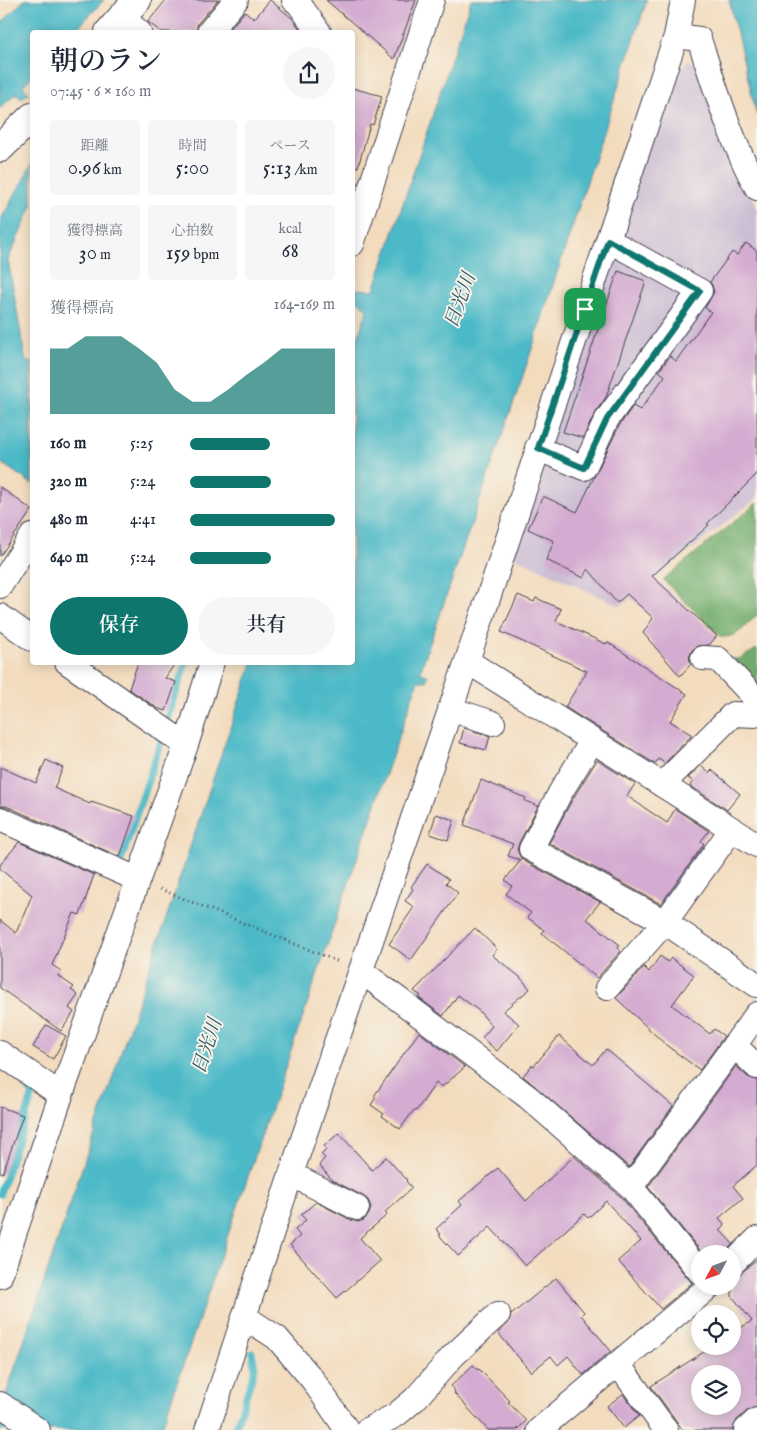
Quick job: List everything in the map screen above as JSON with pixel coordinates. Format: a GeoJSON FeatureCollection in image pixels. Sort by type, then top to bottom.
{"type":"FeatureCollection","features":[{"type":"Feature","properties":{"kind":"main road"},"geometry":{"type":"LineString","coordinates":[[0,148],[30,119]]}},
{"type":"Feature","properties":{"kind":"street"},"geometry":{"type":"LineString","coordinates":[[211,30],[236,0]]}},
{"type":"Feature","properties":{"kind":"street"},"geometry":{"type":"LineString","coordinates":[[294,0],[318,30]]}},
{"type":"Feature","properties":{"kind":"street"},"geometry":{"type":"LineString","coordinates":[[355,235],[432,0]]}},
{"type":"Feature","properties":{"kind":"street"},"geometry":{"type":"LineString","coordinates":[[207,1430],[291,1174],[450,709],[676,36],[683,0]]}},
{"type":"Feature","properties":{"kind":"street"},"geometry":{"type":"LineString","coordinates":[[676,36],[699,39],[727,121],[757,188]]}},
{"type":"Feature","properties":{"kind":"street"},"geometry":{"type":"LineString","coordinates":[[538,448],[584,468],[607,419],[700,291],[608,240]]}},
{"type":"Feature","properties":{"kind":"street"},"geometry":{"type":"LineString","coordinates":[[0,586],[30,539]]}},
{"type":"Feature","properties":{"kind":"street"},"geometry":{"type":"LineString","coordinates":[[0,616],[30,638]]}},
{"type":"Feature","properties":{"kind":"street"},"geometry":{"type":"LineString","coordinates":[[703,658],[718,659],[757,700]]}},
{"type":"Feature","properties":{"kind":"street"},"geometry":{"type":"LineString","coordinates":[[466,661],[757,845]]}},
{"type":"Feature","properties":{"kind":"street"},"geometry":{"type":"LineString","coordinates":[[71,665],[186,745]]}},
{"type":"Feature","properties":{"kind":"street"},"geometry":{"type":"LineString","coordinates":[[0,1276],[61,1094],[186,745],[211,665]]}},
{"type":"Feature","properties":{"kind":"street"},"geometry":{"type":"LineString","coordinates":[[450,709],[493,723]]}},
{"type":"Feature","properties":{"kind":"street"},"geometry":{"type":"LineString","coordinates":[[662,785],[733,714],[755,715],[757,713]]}},
{"type":"Feature","properties":{"kind":"street"},"geometry":{"type":"LineString","coordinates":[[592,741],[560,793],[532,849],[665,922],[757,985]]}},
{"type":"Feature","properties":{"kind":"street"},"geometry":{"type":"LineString","coordinates":[[0,819],[137,879]]}},
{"type":"Feature","properties":{"kind":"street"},"geometry":{"type":"LineString","coordinates":[[607,988],[665,922],[732,829]]}},
{"type":"Feature","properties":{"kind":"street"},"geometry":{"type":"LineString","coordinates":[[361,971],[394,994],[528,1097],[631,1186],[691,1261]]}},
{"type":"Feature","properties":{"kind":"street"},"geometry":{"type":"LineString","coordinates":[[631,1186],[757,1014]]}},
{"type":"Feature","properties":{"kind":"street"},"geometry":{"type":"LineString","coordinates":[[734,1045],[757,1067]]}},
{"type":"Feature","properties":{"kind":"street"},"geometry":{"type":"LineString","coordinates":[[0,1053],[61,1094]]}},
{"type":"Feature","properties":{"kind":"street"},"geometry":{"type":"LineString","coordinates":[[291,1174],[358,1208]]}},
{"type":"Feature","properties":{"kind":"street"},"geometry":{"type":"LineString","coordinates":[[741,1255],[757,1239]]}},
{"type":"Feature","properties":{"kind":"street"},"geometry":{"type":"LineString","coordinates":[[539,1430],[699,1295]]}},
{"type":"Feature","properties":{"kind":"street"},"geometry":{"type":"LineString","coordinates":[[367,1430],[396,1415],[415,1399],[453,1356],[498,1314]]}},
{"type":"Feature","properties":{"kind":"street"},"geometry":{"type":"LineString","coordinates":[[245,1317],[276,1338],[312,1379],[347,1430]]}},
{"type":"Feature","properties":{"kind":"street"},"geometry":{"type":"LineString","coordinates":[[618,1364],[666,1430]]}},
{"type":"Feature","properties":{"kind":"street"},"geometry":{"type":"LineString","coordinates":[[0,1404],[38,1430]]}},
{"type":"Feature","properties":{"kind":"street"},"geometry":{"type":"LineString","coordinates":[[746,1430],[757,1420]]}},
{"type":"Feature","properties":{"kind":"path"},"geometry":{"type":"LineString","coordinates":[[160,889],[324,956]]}},
{"type":"Feature","properties":{"kind":"shaded area"},"geometry":{"type":"Polygon","coordinates":[[[688,60],[698,64],[741,177],[757,207],[757,498],[620,606],[510,555],[658,110],[688,60]]]}},
{"type":"Feature","properties":{"kind":"green space"},"geometry":{"type":"Polygon","coordinates":[[[757,503],[757,615],[737,633],[732,636],[721,637],[664,581],[665,578],[757,503]]]}},
{"type":"Feature","properties":{"kind":"green space"},"geometry":{"type":"Polygon","coordinates":[[[757,649],[757,692],[732,659],[739,659],[757,649]]]}},
{"type":"Feature","properties":{"kind":"water"},"geometry":{"type":"Polygon","coordinates":[[[24,0],[104,0],[76,30],[30,30],[30,78],[23,86],[29,92],[22,99],[16,93],[0,109],[0,24],[24,0]]]}},
{"type":"Feature","properties":{"kind":"water","name":"日光川"},"geometry":{"type":"Polygon","coordinates":[[[471,0],[647,0],[526,367],[420,672],[428,676],[426,681],[418,681],[161,1430],[0,1430],[0,1412],[251,665],[355,665],[355,346],[367,310],[355,298],[356,289],[374,290],[471,0]]]}},
{"type":"Feature","properties":{"kind":"water"},"geometry":{"type":"Polygon","coordinates":[[[729,0],[757,0],[757,116],[729,0]]]}},
{"type":"Feature","properties":{"kind":"water"},"geometry":{"type":"Polygon","coordinates":[[[30,168],[30,210],[8,260],[26,362],[30,362],[30,483],[0,462],[0,221],[30,168]]]}},
{"type":"Feature","properties":{"kind":"building"},"geometry":{"type":"Polygon","coordinates":[[[166,0],[218,0],[198,23],[196,30],[158,30],[148,22],[166,0]]]}},
{"type":"Feature","properties":{"kind":"building"},"geometry":{"type":"Polygon","coordinates":[[[270,0],[292,18],[301,30],[229,30],[245,11],[254,19],[270,0]]]}},
{"type":"Feature","properties":{"kind":"building"},"geometry":{"type":"Polygon","coordinates":[[[326,0],[416,0],[394,59],[326,0]]]}},
{"type":"Feature","properties":{"kind":"building"},"geometry":{"type":"Polygon","coordinates":[[[355,89],[382,96],[373,125],[370,124],[358,167],[355,166],[355,89]]]}},
{"type":"Feature","properties":{"kind":"building"},"geometry":{"type":"Polygon","coordinates":[[[746,243],[757,251],[757,474],[707,524],[709,525],[652,576],[717,636],[709,645],[697,646],[692,650],[689,657],[691,664],[680,676],[643,633],[653,618],[627,594],[617,603],[588,569],[584,578],[546,560],[554,541],[528,529],[543,496],[577,512],[619,426],[633,406],[640,410],[665,376],[659,371],[670,356],[676,361],[711,312],[705,308],[714,292],[710,282],[732,252],[737,255],[746,243]]]}},
{"type":"Feature","properties":{"kind":"building"},"geometry":{"type":"Polygon","coordinates":[[[618,271],[646,281],[606,397],[595,413],[583,438],[563,432],[618,271]]]}},
{"type":"Feature","properties":{"kind":"building"},"geometry":{"type":"Polygon","coordinates":[[[0,487],[30,509],[30,513],[0,556],[0,487]]]}},
{"type":"Feature","properties":{"kind":"building"},"geometry":{"type":"Polygon","coordinates":[[[518,595],[534,602],[536,598],[561,609],[556,621],[606,644],[607,642],[687,694],[670,721],[692,735],[665,763],[658,759],[655,764],[565,707],[587,671],[501,632],[518,595]]]}},
{"type":"Feature","properties":{"kind":"building"},"geometry":{"type":"Polygon","coordinates":[[[137,665],[174,665],[165,678],[176,682],[166,711],[157,708],[129,689],[137,665]]]}},
{"type":"Feature","properties":{"kind":"building"},"geometry":{"type":"Polygon","coordinates":[[[464,728],[490,736],[486,750],[460,743],[464,728]]]}},
{"type":"Feature","properties":{"kind":"building"},"geometry":{"type":"Polygon","coordinates":[[[46,760],[63,768],[54,788],[90,804],[91,802],[134,816],[120,857],[6,806],[0,806],[0,767],[36,783],[46,760]]]}},
{"type":"Feature","properties":{"kind":"building"},"geometry":{"type":"Polygon","coordinates":[[[597,760],[635,784],[627,796],[667,823],[675,809],[709,831],[701,841],[704,844],[661,904],[549,843],[572,800],[597,760]]]}},
{"type":"Feature","properties":{"kind":"building"},"geometry":{"type":"Polygon","coordinates":[[[701,766],[709,773],[712,770],[740,794],[727,810],[690,786],[693,781],[688,778],[701,766]]]}},
{"type":"Feature","properties":{"kind":"building"},"geometry":{"type":"Polygon","coordinates":[[[481,780],[526,798],[525,801],[538,806],[519,843],[517,850],[520,857],[524,861],[600,902],[587,918],[620,945],[618,948],[621,951],[597,978],[542,933],[544,930],[527,917],[531,913],[506,894],[512,886],[505,880],[521,860],[508,856],[513,844],[464,825],[481,780]]]}},
{"type":"Feature","properties":{"kind":"building"},"geometry":{"type":"Polygon","coordinates":[[[436,814],[454,820],[448,840],[430,834],[436,814]]]}},
{"type":"Feature","properties":{"kind":"building"},"geometry":{"type":"Polygon","coordinates":[[[19,842],[94,875],[80,915],[74,913],[52,965],[61,971],[58,976],[74,987],[71,990],[78,995],[69,1008],[74,1012],[61,1031],[0,988],[0,920],[16,933],[32,895],[0,869],[0,865],[19,842]]]}},
{"type":"Feature","properties":{"kind":"building"},"geometry":{"type":"Polygon","coordinates":[[[427,864],[449,879],[446,883],[458,893],[411,960],[389,944],[414,907],[405,901],[413,889],[411,887],[427,864]]]}},
{"type":"Feature","properties":{"kind":"building"},"geometry":{"type":"Polygon","coordinates":[[[475,928],[497,949],[492,955],[520,977],[530,989],[503,1011],[519,1024],[497,1051],[482,1038],[492,1026],[479,1011],[458,995],[443,1016],[419,998],[421,996],[414,991],[475,928]]]}},
{"type":"Feature","properties":{"kind":"building"},"geometry":{"type":"Polygon","coordinates":[[[660,956],[668,962],[671,958],[694,975],[672,1005],[710,1034],[714,1029],[724,1036],[700,1070],[666,1045],[616,998],[644,967],[649,972],[660,956]]]}},
{"type":"Feature","properties":{"kind":"building"},"geometry":{"type":"Polygon","coordinates":[[[46,1025],[66,1036],[53,1059],[33,1047],[46,1025]]]}},
{"type":"Feature","properties":{"kind":"building"},"geometry":{"type":"Polygon","coordinates":[[[419,1032],[465,1067],[442,1087],[436,1083],[416,1111],[414,1110],[400,1129],[371,1105],[376,1097],[374,1096],[419,1032]]]}},
{"type":"Feature","properties":{"kind":"building"},"geometry":{"type":"Polygon","coordinates":[[[559,1036],[593,1065],[606,1049],[673,1106],[629,1167],[523,1076],[559,1036]]]}},
{"type":"Feature","properties":{"kind":"building"},"geometry":{"type":"Polygon","coordinates":[[[736,1066],[748,1077],[757,1080],[757,1165],[733,1186],[743,1198],[719,1218],[725,1225],[720,1230],[732,1245],[696,1245],[648,1187],[736,1066]]]}},
{"type":"Feature","properties":{"kind":"building"},"geometry":{"type":"Polygon","coordinates":[[[0,1107],[23,1115],[3,1173],[0,1172],[0,1107]]]}},
{"type":"Feature","properties":{"kind":"building"},"geometry":{"type":"Polygon","coordinates":[[[339,1133],[372,1170],[386,1157],[412,1188],[385,1212],[387,1215],[360,1238],[380,1261],[337,1298],[290,1245],[300,1236],[295,1230],[306,1220],[301,1215],[316,1202],[358,1222],[364,1220],[369,1214],[371,1207],[368,1200],[332,1180],[319,1165],[325,1158],[321,1154],[326,1149],[324,1146],[339,1133]]]}},
{"type":"Feature","properties":{"kind":"building"},"geometry":{"type":"Polygon","coordinates":[[[574,1156],[621,1197],[691,1284],[661,1309],[618,1261],[641,1241],[606,1201],[588,1218],[584,1214],[525,1266],[490,1227],[458,1256],[436,1229],[462,1205],[459,1201],[498,1168],[526,1201],[574,1156]]]}},
{"type":"Feature","properties":{"kind":"building"},"geometry":{"type":"Polygon","coordinates":[[[757,1260],[757,1407],[748,1410],[737,1420],[732,1430],[683,1430],[651,1386],[699,1355],[741,1355],[741,1328],[752,1321],[732,1296],[741,1295],[741,1273],[757,1260]]]}},
{"type":"Feature","properties":{"kind":"building"},"geometry":{"type":"Polygon","coordinates":[[[556,1278],[584,1312],[581,1315],[611,1351],[583,1375],[568,1356],[558,1365],[551,1356],[531,1372],[498,1333],[508,1324],[511,1315],[556,1278]]]}},
{"type":"Feature","properties":{"kind":"building"},"geometry":{"type":"Polygon","coordinates":[[[473,1365],[510,1401],[508,1402],[526,1421],[517,1430],[488,1430],[454,1393],[455,1391],[451,1386],[473,1365]]]}},
{"type":"Feature","properties":{"kind":"building"},"geometry":{"type":"Polygon","coordinates":[[[623,1394],[639,1416],[624,1428],[607,1406],[623,1394]]]}},
{"type":"Feature","properties":{"kind":"waterway"},"geometry":{"type":"LineString","coordinates":[[166,725],[185,665]]}},
{"type":"Feature","properties":{"kind":"waterway"},"geometry":{"type":"LineString","coordinates":[[121,861],[162,738]]}},
{"type":"Feature","properties":{"kind":"waterway"},"geometry":{"type":"LineString","coordinates":[[0,1194],[33,1094],[23,1083]]}},
{"type":"Feature","properties":{"kind":"waterway"},"geometry":{"type":"LineString","coordinates":[[235,1430],[255,1368],[252,1352]]}},
{"type":"Feature","properties":{"kind":"route"},"geometry":{"type":"LineString","coordinates":[[608,240],[700,291],[607,419],[584,468],[538,448],[585,309],[608,240]]}}]}
